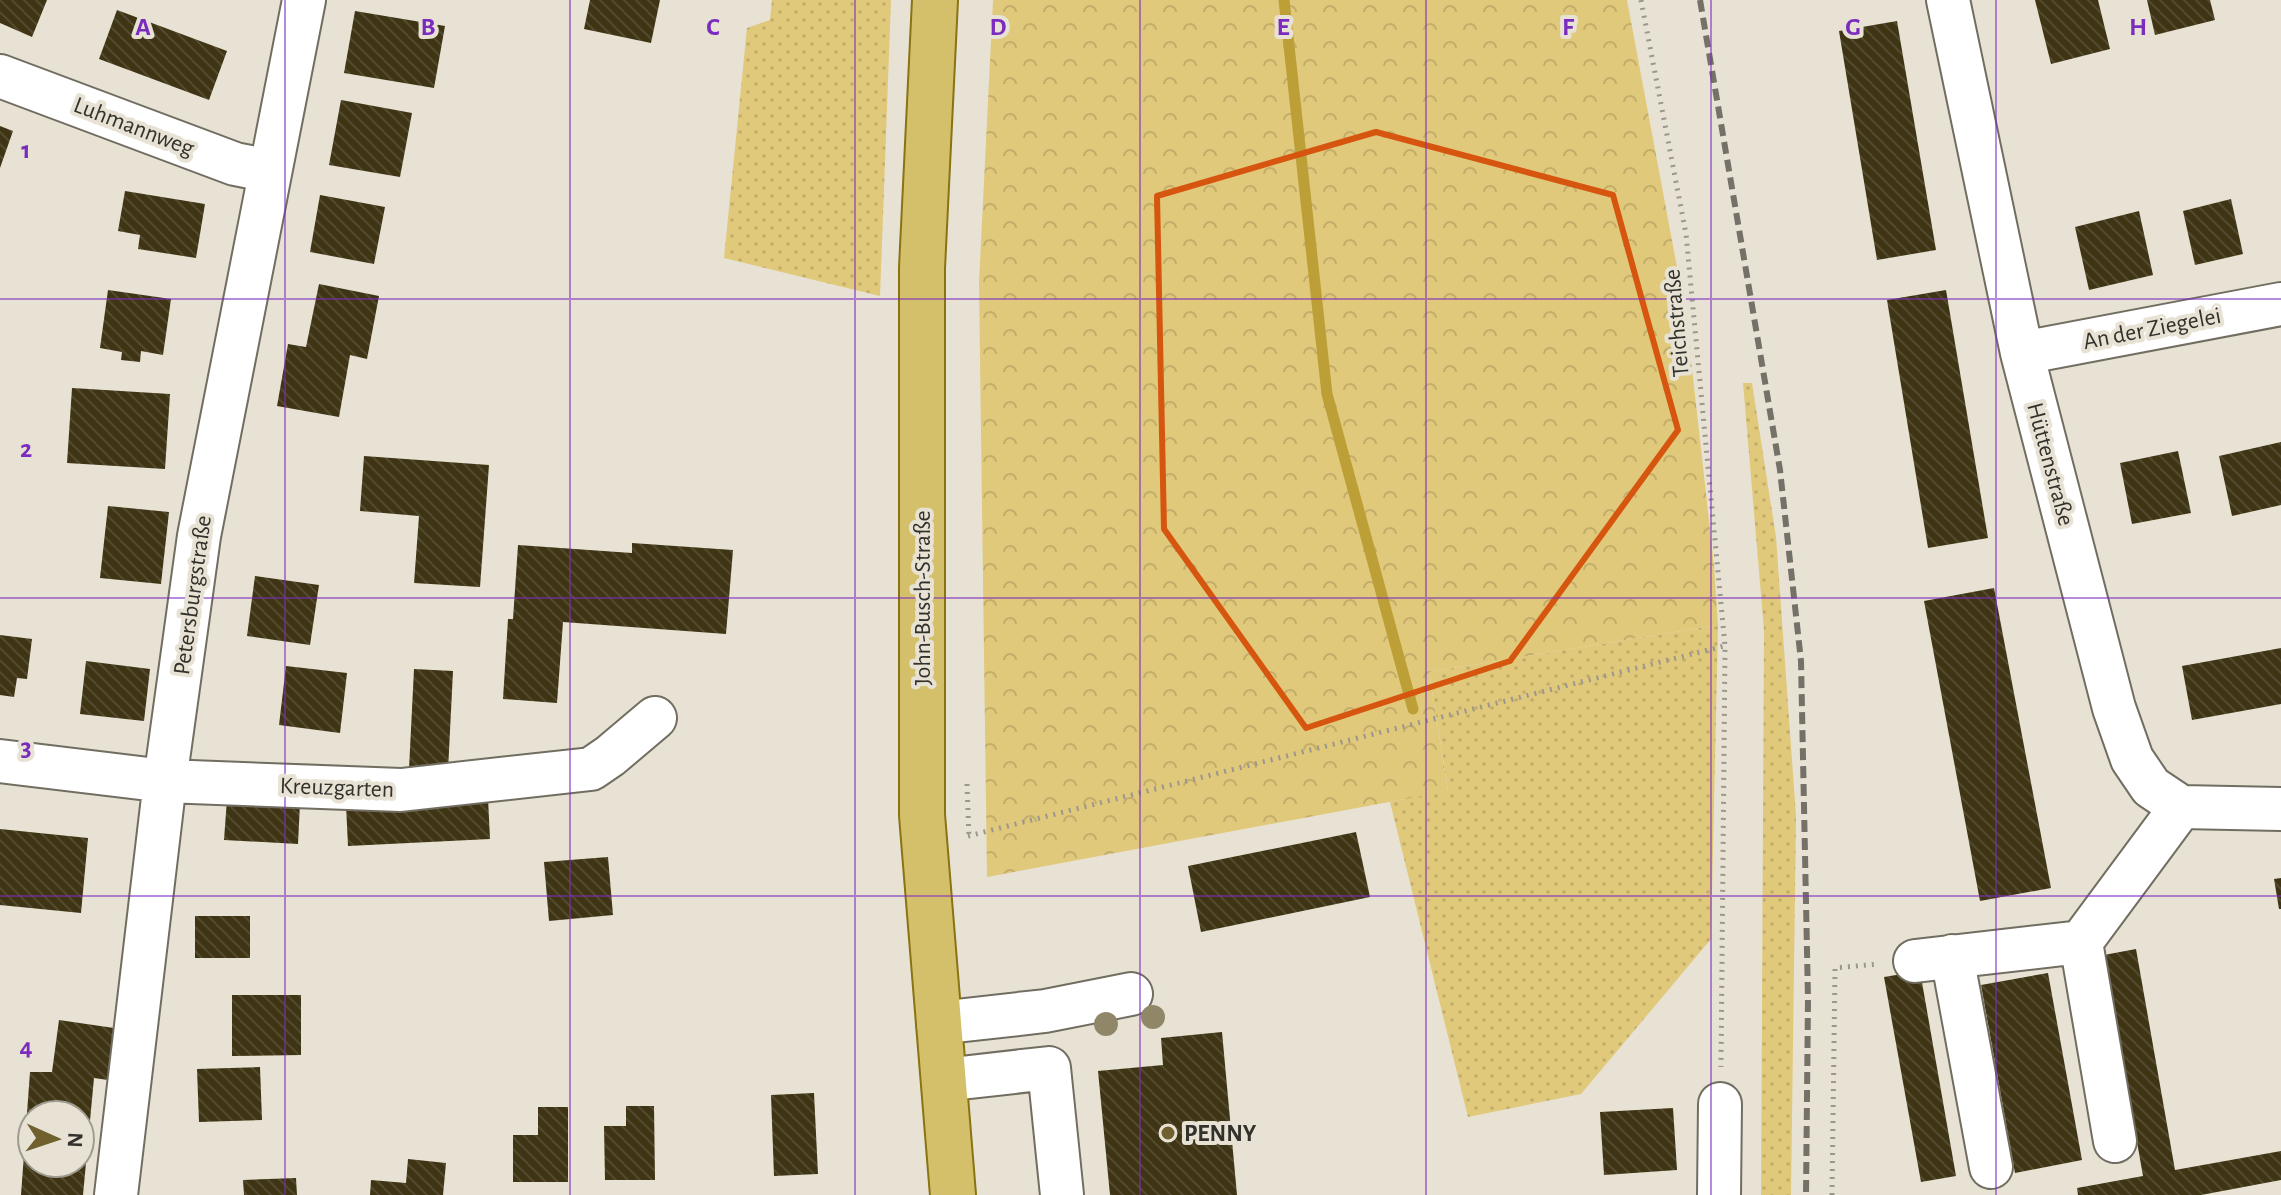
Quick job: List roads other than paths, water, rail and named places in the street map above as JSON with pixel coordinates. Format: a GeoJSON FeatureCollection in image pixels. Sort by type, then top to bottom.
{"type":"FeatureCollection","features":[{"type":"Feature","properties":{"kind":"main road","name":"John-Busch-Straße"},"geometry":{"type":"LineString","coordinates":[[935,0],[922,268],[922,815],[953,1195]]}},
{"type":"Feature","properties":{"kind":"street","name":"Petersburgstraße"},"geometry":{"type":"LineString","coordinates":[[116,1195],[165,781],[202,522],[304,0]]}},
{"type":"Feature","properties":{"kind":"street","name":"Hüttenstraße"},"geometry":{"type":"LineString","coordinates":[[1948,0],[2022,353],[2114,708],[2132,759],[2151,787],[2181,807]]}},
{"type":"Feature","properties":{"kind":"street","name":"Luhmannweg"},"geometry":{"type":"LineString","coordinates":[[0,76],[235,164],[270,171]]}},
{"type":"Feature","properties":{"kind":"street","name":"An der Ziegelei"},"geometry":{"type":"LineString","coordinates":[[2022,353],[2281,304]]}},
{"type":"Feature","properties":{"kind":"street","name":"Kreuzgarten"},"geometry":{"type":"LineString","coordinates":[[0,761],[165,781],[401,790],[591,769],[655,718]]}},
{"type":"Feature","properties":{"kind":"street"},"geometry":{"type":"LineString","coordinates":[[2115,1141],[2081,942],[2181,807],[2281,809]]}},
{"type":"Feature","properties":{"kind":"street"},"geometry":{"type":"LineString","coordinates":[[1991,1167],[1933,959],[2081,942]]}},
{"type":"Feature","properties":{"kind":"street"},"geometry":{"type":"LineString","coordinates":[[938,1023],[1045,1011],[1131,994]]}},
{"type":"Feature","properties":{"kind":"street"},"geometry":{"type":"LineString","coordinates":[[943,1080],[1049,1068],[1062,1195]]}},
{"type":"Feature","properties":{"kind":"street"},"geometry":{"type":"LineString","coordinates":[[1719,1195],[1720,1104]]}},
{"type":"Feature","properties":{"kind":"waterway"},"geometry":{"type":"LineString","coordinates":[[1284,0],[1327,394],[1413,709]]}},
{"type":"Feature","properties":{"kind":"railway"},"geometry":{"type":"LineString","coordinates":[[1700,0],[1780,470],[1801,661],[1808,999],[1806,1195]]}},
{"type":"Feature","properties":{"kind":"place","name":"PENNY"},"geometry":{"type":"Point","coordinates":[1168,1133]}}]}
